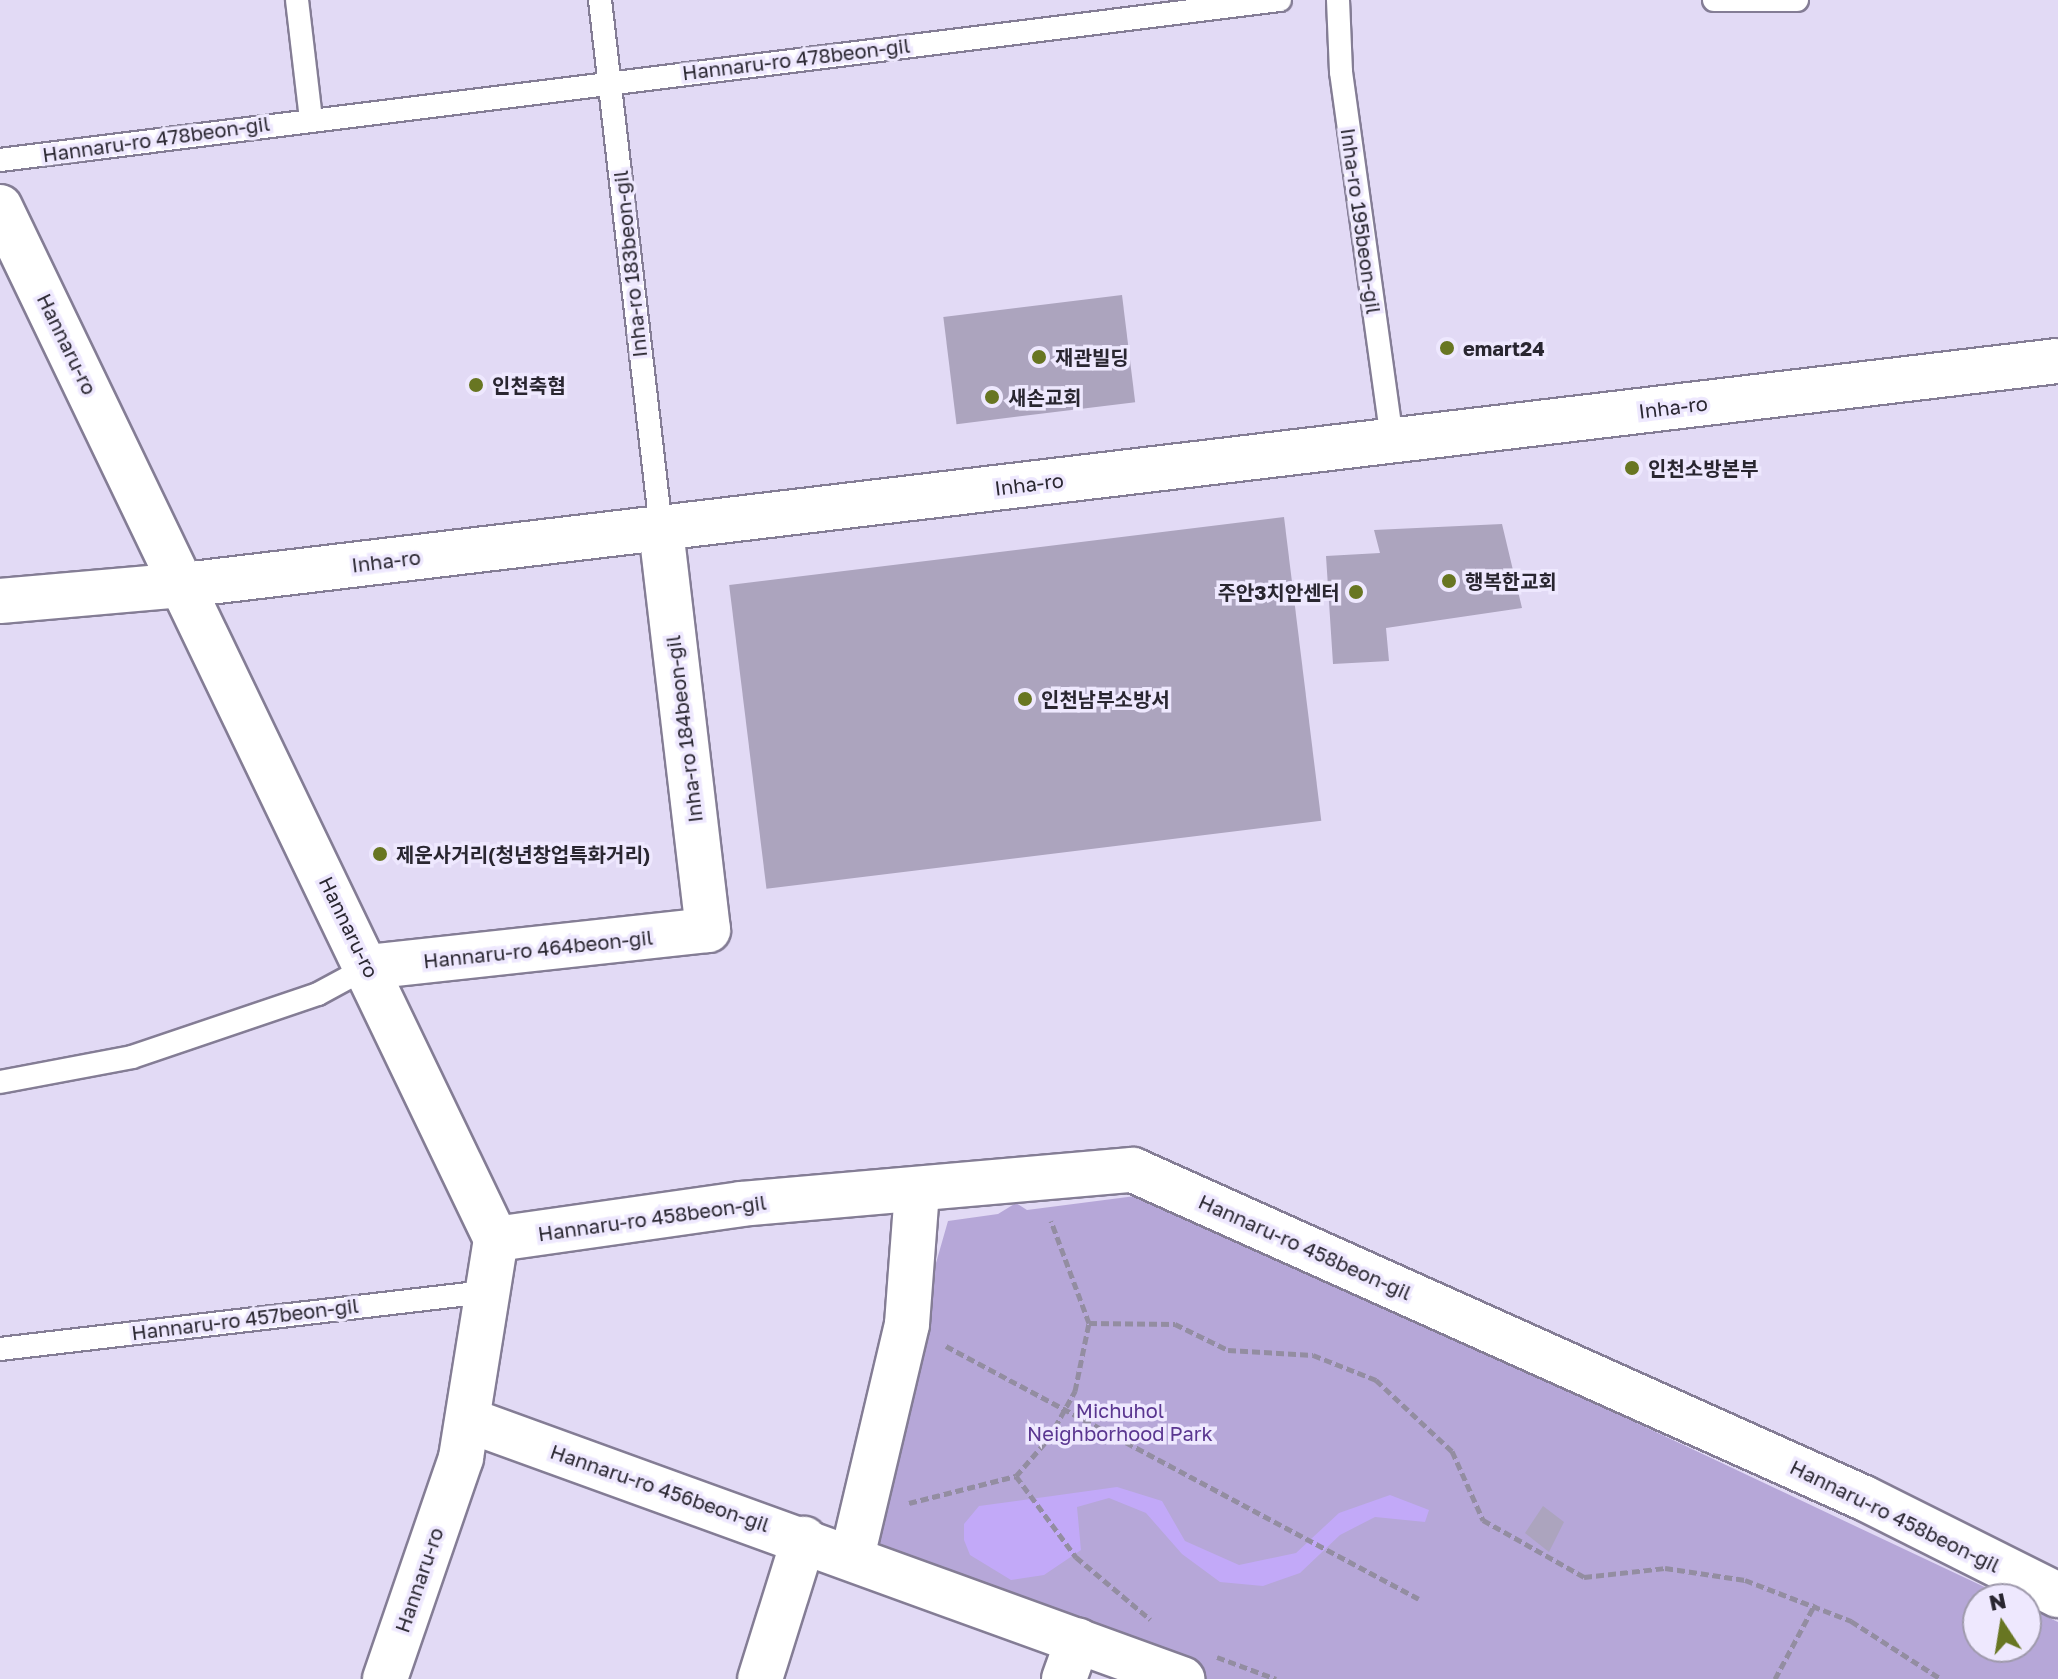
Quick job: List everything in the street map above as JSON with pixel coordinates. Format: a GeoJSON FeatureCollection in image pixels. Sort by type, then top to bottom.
{"type":"FeatureCollection","features":[{"type":"Feature","properties":{"kind":"street","name":"Hannaru-ro"},"geometry":{"type":"LineString","coordinates":[[0,207],[368,967],[496,1239],[491,1291],[468,1420],[385,1679]]}},
{"type":"Feature","properties":{"kind":"street","name":"Inha-ro"},"geometry":{"type":"LineString","coordinates":[[0,601],[184,585],[2058,361]]}},
{"type":"Feature","properties":{"kind":"street","name":"Inha-ro 184beon-gil"},"geometry":{"type":"LineString","coordinates":[[661,528],[708,930]]}},
{"type":"Feature","properties":{"kind":"street","name":"Hannaru-ro 464beon-gil"},"geometry":{"type":"LineString","coordinates":[[368,967],[708,930]]}},
{"type":"Feature","properties":{"kind":"street","name":"Hannaru-ro 458beon-gil"},"geometry":{"type":"LineString","coordinates":[[496,1239],[741,1204],[917,1192],[1133,1170],[1864,1498],[2058,1595]]}},
{"type":"Feature","properties":{"kind":"street"},"geometry":{"type":"LineString","coordinates":[[852,1557],[889,1389],[907,1324],[917,1192]]}},
{"type":"Feature","properties":{"kind":"street","name":"Hannaru-ro 456beon-gil"},"geometry":{"type":"LineString","coordinates":[[468,1420],[852,1557],[1071,1659],[1182,1679]]}},
{"type":"Feature","properties":{"kind":"street"},"geometry":{"type":"LineString","coordinates":[[760,1679],[804,1539]]}},
{"type":"Feature","properties":{"kind":"lane"},"geometry":{"type":"LineString","coordinates":[[297,0],[311,119]]}},
{"type":"Feature","properties":{"kind":"lane","name":"Inha-ro 183beon-gil"},"geometry":{"type":"LineString","coordinates":[[600,0],[661,528]]}},
{"type":"Feature","properties":{"kind":"lane","name":"Hannaru-ro 478beon-gil"},"geometry":{"type":"LineString","coordinates":[[0,160],[1280,0]]}},
{"type":"Feature","properties":{"kind":"lane","name":"Inha-ro 195beon-gil"},"geometry":{"type":"LineString","coordinates":[[1338,0],[1341,72],[1392,441]]}},
{"type":"Feature","properties":{"kind":"lane"},"geometry":{"type":"LineString","coordinates":[[1714,0],[1797,0]]}},
{"type":"Feature","properties":{"kind":"lane"},"geometry":{"type":"LineString","coordinates":[[0,1082],[132,1057],[318,994],[368,967]]}},
{"type":"Feature","properties":{"kind":"lane","name":"Hannaru-ro 457beon-gil"},"geometry":{"type":"LineString","coordinates":[[0,1349],[491,1291]]}},
{"type":"Feature","properties":{"kind":"path"},"geometry":{"type":"LineString","coordinates":[[864,1502],[921,1503],[1016,1476],[1064,1411],[1089,1323],[1047,1213]]}},
{"type":"Feature","properties":{"kind":"path"},"geometry":{"type":"LineString","coordinates":[[1089,1323],[1175,1324],[1228,1350],[1313,1355],[1376,1380],[1452,1451],[1483,1520],[1584,1577],[1665,1568],[1745,1580],[1815,1604],[1941,1679]]}},
{"type":"Feature","properties":{"kind":"path"},"geometry":{"type":"LineString","coordinates":[[907,1324],[1419,1599]]}},
{"type":"Feature","properties":{"kind":"path"},"geometry":{"type":"LineString","coordinates":[[1016,1476],[1076,1557]]}},
{"type":"Feature","properties":{"kind":"path"},"geometry":{"type":"LineString","coordinates":[[1775,1679],[1815,1604]]}},
{"type":"Feature","properties":{"kind":"green space","name":"Michuhol Neighborhood Park"},"geometry":{"type":"Polygon","coordinates":[[[1151,1194],[1976,1583],[1962,1583],[1962,1663],[2042,1663],[2042,1614],[2058,1622],[2058,1679],[1182,1679],[852,1557],[948,1221],[998,1214],[1016,1203],[1027,1210],[1151,1194]]]}},
{"type":"Feature","properties":{"kind":"shaded area"},"geometry":{"type":"Polygon","coordinates":[[[1117,1487],[1162,1501],[1185,1541],[1239,1565],[1296,1553],[1339,1513],[1390,1495],[1429,1510],[1425,1522],[1375,1517],[1340,1535],[1300,1573],[1263,1586],[1220,1582],[1182,1554],[1146,1513],[1109,1498],[1077,1507],[1081,1550],[1044,1575],[1011,1580],[970,1555],[964,1540],[964,1524],[979,1506],[1117,1487]]]}},
{"type":"Feature","properties":{"kind":"building","name":"재관빌딩"},"geometry":{"type":"Polygon","coordinates":[[[1122,295],[1135,402],[957,424],[943,317],[1122,295]]]}},
{"type":"Feature","properties":{"kind":"building","name":"인천남부소방서"},"geometry":{"type":"Polygon","coordinates":[[[1284,517],[1321,821],[766,889],[729,585],[1284,517]]]}},
{"type":"Feature","properties":{"kind":"building","name":"행복한교회"},"geometry":{"type":"Polygon","coordinates":[[[1502,524],[1522,608],[1386,628],[1389,661],[1333,664],[1326,556],[1380,553],[1374,530],[1502,524]]]}},
{"type":"Feature","properties":{"kind":"building"},"geometry":{"type":"Polygon","coordinates":[[[1543,1506],[1564,1522],[1549,1552],[1525,1533],[1543,1506]]]}},
{"type":"Feature","properties":{"kind":"place","name":"emart24"},"geometry":{"type":"Point","coordinates":[1447,348]}},
{"type":"Feature","properties":{"kind":"place","name":"재관빌딩"},"geometry":{"type":"Point","coordinates":[1039,357]}},
{"type":"Feature","properties":{"kind":"place","name":"인천축협"},"geometry":{"type":"Point","coordinates":[476,385]}},
{"type":"Feature","properties":{"kind":"place","name":"새손교회"},"geometry":{"type":"Point","coordinates":[992,397]}},
{"type":"Feature","properties":{"kind":"place","name":"인천소방본부"},"geometry":{"type":"Point","coordinates":[1632,468]}},
{"type":"Feature","properties":{"kind":"place","name":"행복한교회"},"geometry":{"type":"Point","coordinates":[1449,581]}},
{"type":"Feature","properties":{"kind":"place","name":"주안3치안센터"},"geometry":{"type":"Point","coordinates":[1356,592]}},
{"type":"Feature","properties":{"kind":"place","name":"인천남부소방서"},"geometry":{"type":"Point","coordinates":[1025,699]}},
{"type":"Feature","properties":{"kind":"place","name":"제운사거리(청년창업특화거리)"},"geometry":{"type":"Point","coordinates":[380,854]}}]}
